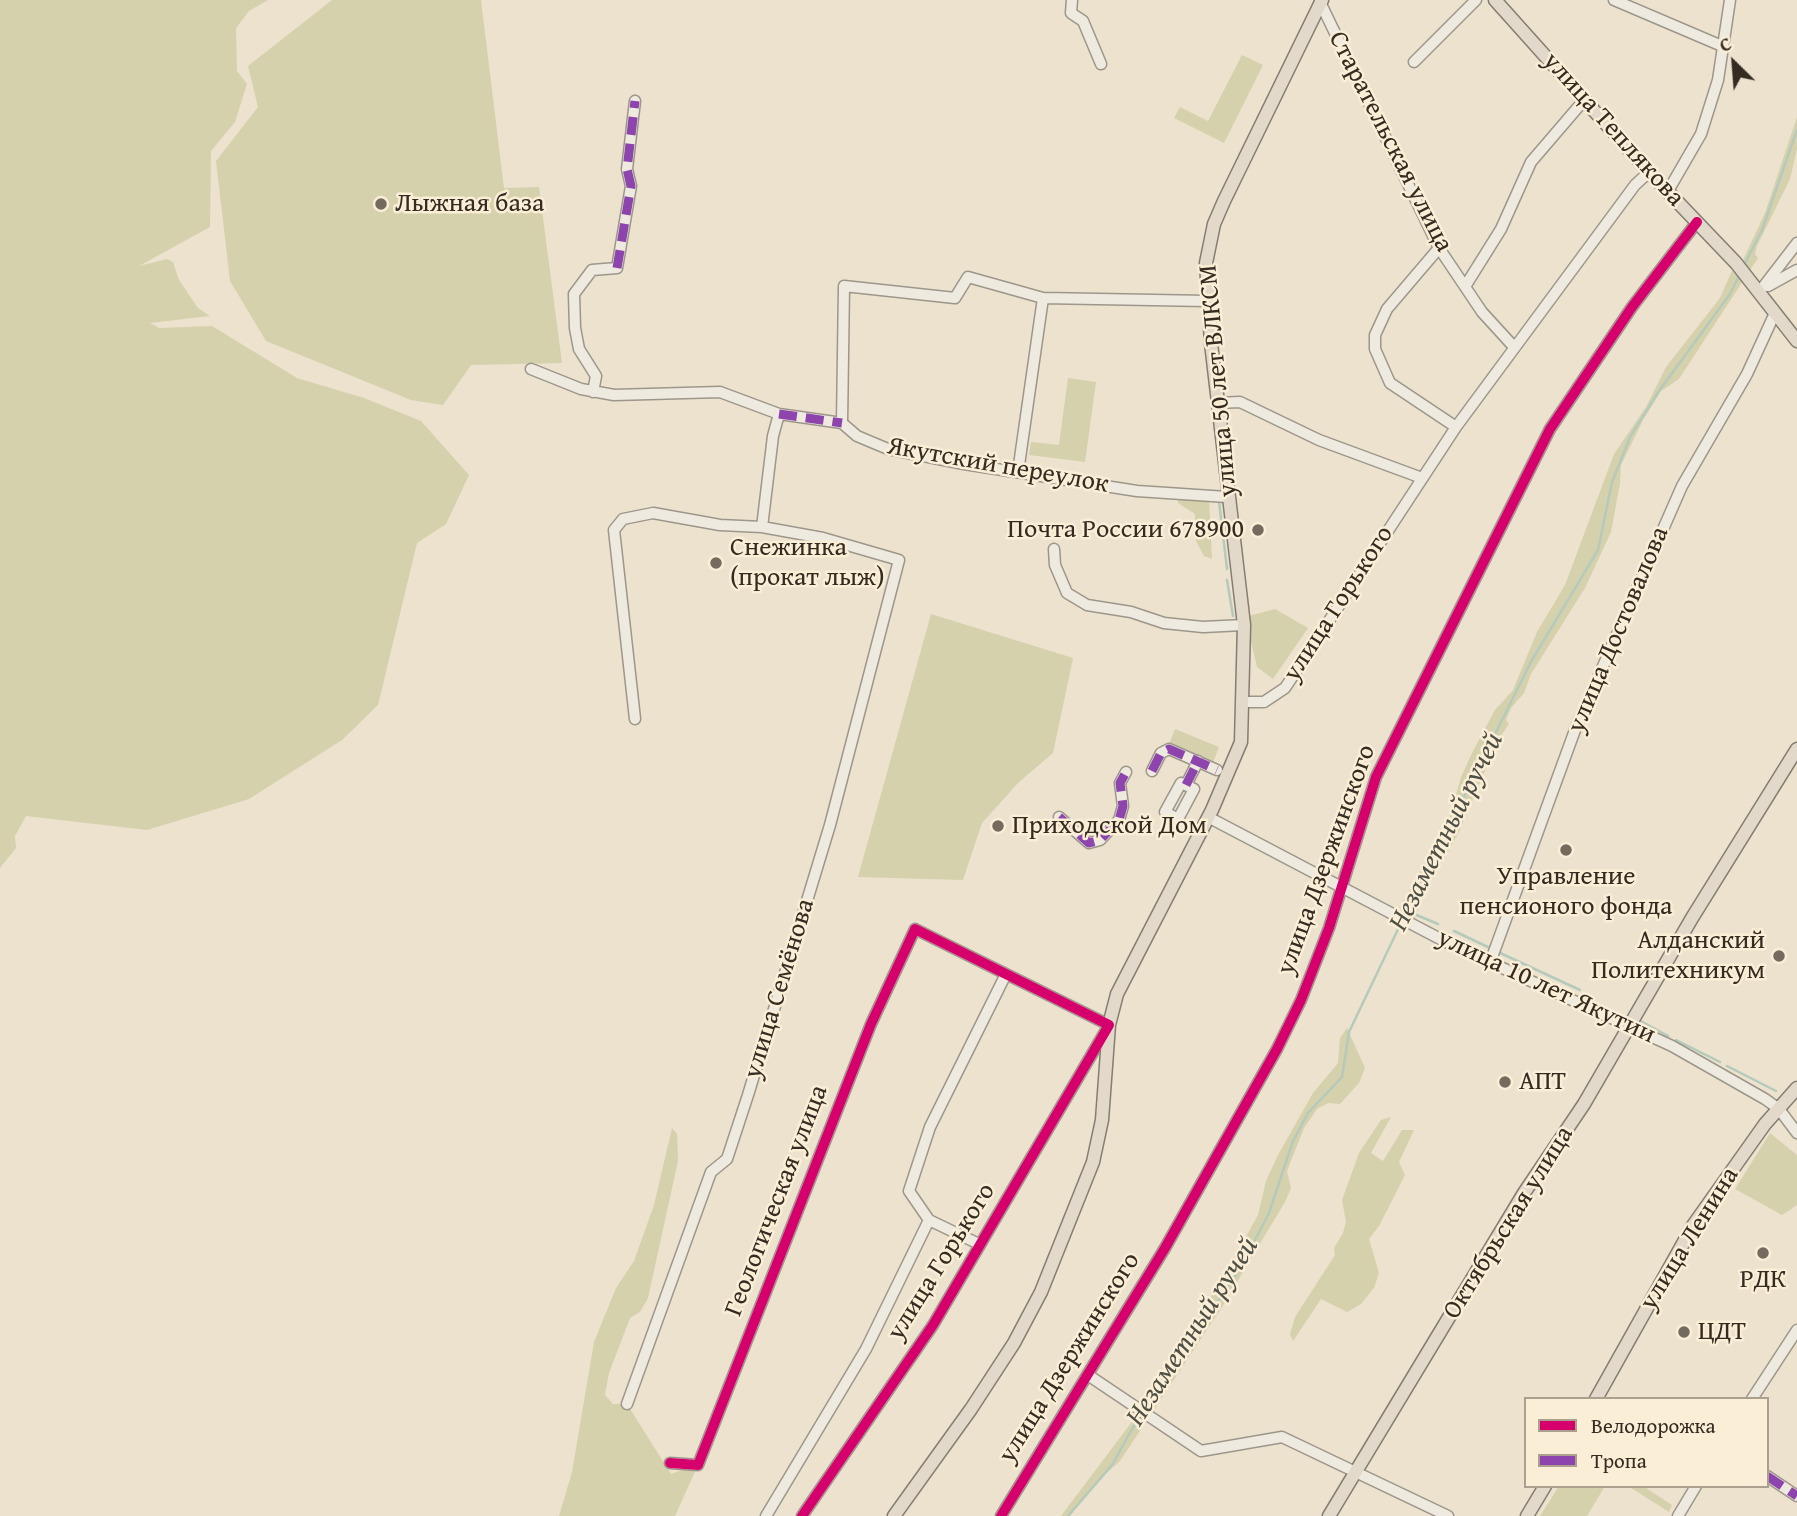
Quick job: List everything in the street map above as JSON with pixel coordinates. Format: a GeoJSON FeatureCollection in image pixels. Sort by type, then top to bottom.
{"type":"FeatureCollection","features":[{"type":"Feature","properties":{"kind":"main road","name":"улица Теплякова"},"geometry":{"type":"LineString","coordinates":[[1495,0],[1760,291]]}},
{"type":"Feature","properties":{"kind":"main road","name":"улица 50 лет ВЛКСМ"},"geometry":{"type":"LineString","coordinates":[[1244,702],[1244,625],[1217,403],[1206,263],[1214,224],[1321,1]]}},
{"type":"Feature","properties":{"kind":"main road"},"geometry":{"type":"LineString","coordinates":[[1760,291],[1797,341]]}},
{"type":"Feature","properties":{"kind":"main road","name":"улица Горького"},"geometry":{"type":"LineString","coordinates":[[1109,1025],[1117,994],[1209,817],[1241,742],[1244,702]]}},
{"type":"Feature","properties":{"kind":"main road","name":"Октябрьская улица"},"geometry":{"type":"LineString","coordinates":[[1329,1516],[1524,1193],[1584,1104],[1692,918],[1797,749]]}},
{"type":"Feature","properties":{"kind":"main road"},"geometry":{"type":"LineString","coordinates":[[894,1516],[1014,1343],[1046,1281],[1093,1162],[1102,1120],[1109,1025]]}},
{"type":"Feature","properties":{"kind":"main road","name":"улица Ленина"},"geometry":{"type":"LineString","coordinates":[[1597,1397],[1694,1224],[1797,1088]]}},
{"type":"Feature","properties":{"kind":"main road"},"geometry":{"type":"LineString","coordinates":[[1527,1516],[1544,1488]]}},
{"type":"Feature","properties":{"kind":"street"},"geometry":{"type":"LineString","coordinates":[[1072,0],[1071,13],[1083,21],[1101,64]]}},
{"type":"Feature","properties":{"kind":"street"},"geometry":{"type":"LineString","coordinates":[[1414,62],[1476,0]]}},
{"type":"Feature","properties":{"kind":"street"},"geometry":{"type":"LineString","coordinates":[[1614,0],[1722,46]]}},
{"type":"Feature","properties":{"kind":"street"},"geometry":{"type":"LineString","coordinates":[[1668,191],[1700,134],[1718,80],[1730,0]]}},
{"type":"Feature","properties":{"kind":"street","name":"Старательская улица"},"geometry":{"type":"LineString","coordinates":[[1321,1],[1439,248],[1482,312],[1514,347]]}},
{"type":"Feature","properties":{"kind":"street"},"geometry":{"type":"LineString","coordinates":[[1466,285],[1502,229],[1531,162],[1585,99]]}},
{"type":"Feature","properties":{"kind":"street"},"geometry":{"type":"LineString","coordinates":[[593,392],[596,376],[579,349],[575,328],[575,294],[592,270],[617,268],[631,186],[627,169],[635,101]]}},
{"type":"Feature","properties":{"kind":"street","name":"улица Горького"},"geometry":{"type":"LineString","coordinates":[[1244,702],[1264,702],[1285,688],[1455,427],[1635,185],[1649,172]]}},
{"type":"Feature","properties":{"kind":"street","name":"улица Дзержинского"},"geometry":{"type":"LineString","coordinates":[[1001,1516],[1165,1248],[1277,1049],[1301,1000],[1342,886],[1376,777],[1550,429],[1632,307],[1697,222]]}},
{"type":"Feature","properties":{"kind":"street"},"geometry":{"type":"LineString","coordinates":[[1760,291],[1797,243]]}},
{"type":"Feature","properties":{"kind":"street"},"geometry":{"type":"LineString","coordinates":[[1439,248],[1387,309],[1375,335],[1375,349],[1390,383],[1455,427]]}},
{"type":"Feature","properties":{"kind":"street"},"geometry":{"type":"LineString","coordinates":[[1760,291],[1797,270]]}},
{"type":"Feature","properties":{"kind":"street"},"geometry":{"type":"LineString","coordinates":[[842,423],[844,286],[955,298],[968,277],[1043,298],[1207,300]]}},
{"type":"Feature","properties":{"kind":"street"},"geometry":{"type":"LineString","coordinates":[[1018,472],[1043,298]]}},
{"type":"Feature","properties":{"kind":"street","name":"улица Достовалова"},"geometry":{"type":"LineString","coordinates":[[1491,960],[1575,730],[1682,486],[1747,374],[1775,313]]}},
{"type":"Feature","properties":{"kind":"street","name":"Якутский переулок"},"geometry":{"type":"LineString","coordinates":[[531,369],[593,392],[614,395],[720,392],[779,414],[842,423],[857,436],[888,449],[1137,491],[1227,497]]}},
{"type":"Feature","properties":{"kind":"street"},"geometry":{"type":"LineString","coordinates":[[1217,403],[1240,402],[1319,440],[1422,478]]}},
{"type":"Feature","properties":{"kind":"street"},"geometry":{"type":"LineString","coordinates":[[635,719],[614,530],[623,519],[653,513],[720,525],[762,527],[773,436],[779,414]]}},
{"type":"Feature","properties":{"kind":"street","name":"улица Семёнова"},"geometry":{"type":"LineString","coordinates":[[627,1404],[711,1172],[727,1159],[748,1094],[830,825],[899,560],[823,538],[762,527]]}},
{"type":"Feature","properties":{"kind":"street"},"geometry":{"type":"LineString","coordinates":[[1054,549],[1055,565],[1067,593],[1087,605],[1131,611],[1164,623],[1203,627],[1244,625]]}},
{"type":"Feature","properties":{"kind":"street"},"geometry":{"type":"LineString","coordinates":[[1152,771],[1161,753],[1169,749],[1217,770]]}},
{"type":"Feature","properties":{"kind":"street"},"geometry":{"type":"LineString","coordinates":[[1186,785],[1198,761]]}},
{"type":"Feature","properties":{"kind":"street"},"geometry":{"type":"LineString","coordinates":[[1059,817],[1089,843],[1100,840],[1119,820],[1123,806],[1120,783],[1126,772]]}},
{"type":"Feature","properties":{"kind":"street","name":"улица 10 лет Якутии"},"geometry":{"type":"LineString","coordinates":[[1209,817],[1405,921],[1631,1025],[1779,1109],[1797,1133]]}},
{"type":"Feature","properties":{"kind":"street","name":"Геологическая улица"},"geometry":{"type":"LineString","coordinates":[[670,1463],[698,1465],[871,1024],[915,929],[1006,974]]}},
{"type":"Feature","properties":{"kind":"street"},"geometry":{"type":"LineString","coordinates":[[979,1244],[929,1220],[909,1191],[930,1127],[1006,974],[1109,1025]]}},
{"type":"Feature","properties":{"kind":"street","name":"улица Горького"},"geometry":{"type":"LineString","coordinates":[[802,1516],[933,1325],[979,1244],[1027,1170],[1091,1050],[1109,1025]]}},
{"type":"Feature","properties":{"kind":"street"},"geometry":{"type":"LineString","coordinates":[[766,1516],[866,1349],[929,1220]]}},
{"type":"Feature","properties":{"kind":"street"},"geometry":{"type":"LineString","coordinates":[[1753,1397],[1797,1330]]}},
{"type":"Feature","properties":{"kind":"street"},"geometry":{"type":"LineString","coordinates":[[1088,1375],[1149,1419],[1201,1451],[1282,1437],[1448,1516]]}},
{"type":"Feature","properties":{"kind":"street"},"geometry":{"type":"LineString","coordinates":[[1769,1477],[1797,1496]]}},
{"type":"Feature","properties":{"kind":"street"},"geometry":{"type":"LineString","coordinates":[[1678,1516],[1695,1488]]}},
{"type":"Feature","properties":{"kind":"shaded area"},"geometry":{"type":"Polygon","coordinates":[[[0,0],[268,0],[249,11],[236,28],[237,71],[247,84],[235,122],[211,151],[210,227],[139,266],[167,259],[173,262],[179,280],[198,308],[210,316],[150,323],[159,328],[212,326],[297,378],[364,398],[421,421],[469,475],[446,524],[417,543],[378,705],[342,740],[249,799],[147,830],[26,816],[15,836],[16,848],[0,868],[0,0]]]}},
{"type":"Feature","properties":{"kind":"shaded area","name":"Лыжная база"},"geometry":{"type":"Polygon","coordinates":[[[332,0],[481,0],[504,188],[539,187],[562,363],[471,365],[443,405],[411,400],[266,341],[230,281],[216,161],[258,107],[248,66],[332,0]]]}},
{"type":"Feature","properties":{"kind":"shaded area"},"geometry":{"type":"Polygon","coordinates":[[[1242,55],[1263,65],[1224,143],[1174,118],[1180,107],[1208,121],[1242,55]]]}},
{"type":"Feature","properties":{"kind":"shaded area"},"geometry":{"type":"Polygon","coordinates":[[[1797,117],[1797,149],[1790,179],[1757,246],[1755,254],[1758,258],[1679,379],[1661,391],[1643,420],[1621,465],[1611,532],[1585,588],[1531,674],[1524,693],[1511,708],[1506,720],[1509,724],[1498,740],[1458,834],[1423,893],[1415,918],[1399,908],[1448,824],[1461,777],[1473,751],[1495,710],[1513,690],[1537,632],[1565,585],[1614,454],[1646,407],[1666,367],[1720,298],[1731,273],[1743,260],[1765,213],[1797,117]]]}},
{"type":"Feature","properties":{"kind":"shaded area"},"geometry":{"type":"Polygon","coordinates":[[[1068,378],[1096,382],[1085,462],[1029,455],[1031,442],[1059,445],[1068,378]]]}},
{"type":"Feature","properties":{"kind":"shaded area"},"geometry":{"type":"Polygon","coordinates":[[[1178,495],[1209,499],[1212,559],[1204,556],[1196,541],[1195,514],[1178,503],[1178,495]]]}},
{"type":"Feature","properties":{"kind":"shaded area"},"geometry":{"type":"Polygon","coordinates":[[[1275,609],[1308,628],[1273,679],[1257,667],[1245,617],[1275,609]]]}},
{"type":"Feature","properties":{"kind":"shaded area"},"geometry":{"type":"Polygon","coordinates":[[[931,614],[1073,658],[1053,753],[1019,782],[982,823],[963,880],[858,877],[931,614]]]}},
{"type":"Feature","properties":{"kind":"shaded area"},"geometry":{"type":"Polygon","coordinates":[[[1175,729],[1219,747],[1210,770],[1166,752],[1175,729]]]}},
{"type":"Feature","properties":{"kind":"shaded area"},"geometry":{"type":"Polygon","coordinates":[[[1347,1028],[1365,1068],[1359,1083],[1340,1104],[1328,1103],[1317,1109],[1304,1128],[1287,1171],[1291,1188],[1285,1202],[1222,1307],[1120,1461],[1094,1484],[1070,1516],[1061,1516],[1155,1391],[1233,1260],[1258,1215],[1266,1181],[1278,1155],[1313,1093],[1338,1063],[1340,1038],[1347,1028]]]}},
{"type":"Feature","properties":{"kind":"shaded area"},"geometry":{"type":"Polygon","coordinates":[[[1391,1117],[1371,1153],[1383,1161],[1402,1130],[1414,1130],[1399,1162],[1405,1175],[1379,1226],[1369,1239],[1379,1273],[1374,1288],[1361,1304],[1347,1312],[1321,1299],[1293,1341],[1290,1334],[1295,1317],[1335,1255],[1334,1248],[1343,1233],[1346,1222],[1342,1200],[1359,1153],[1381,1120],[1391,1117]]]}},
{"type":"Feature","properties":{"kind":"shaded area"},"geometry":{"type":"Polygon","coordinates":[[[672,1128],[677,1134],[678,1161],[648,1298],[640,1312],[630,1318],[609,1373],[605,1395],[613,1404],[627,1404],[671,1474],[698,1465],[675,1516],[559,1516],[572,1472],[594,1342],[616,1288],[634,1261],[654,1205],[672,1128]]]}},
{"type":"Feature","properties":{"kind":"shaded area"},"geometry":{"type":"Polygon","coordinates":[[[1770,1133],[1797,1155],[1797,1205],[1782,1215],[1735,1189],[1770,1133]]]}},
{"type":"Feature","properties":{"kind":"shaded area"},"geometry":{"type":"Polygon","coordinates":[[[1558,1488],[1604,1488],[1587,1516],[1540,1516],[1558,1488]]]}},
{"type":"Feature","properties":{"kind":"shaded area"},"geometry":{"type":"Polygon","coordinates":[[[1631,1488],[1646,1488],[1672,1505],[1669,1512],[1631,1488]]]}},
{"type":"Feature","properties":{"kind":"waterway","name":"Незаметный ручей"},"geometry":{"type":"LineString","coordinates":[[1743,267],[1762,230],[1797,130]]}},
{"type":"Feature","properties":{"kind":"waterway","name":"Незаметный ручей"},"geometry":{"type":"LineString","coordinates":[[1404,917],[1532,660],[1598,550],[1612,482],[1630,437],[1659,391],[1730,294],[1739,276]]}},
{"type":"Feature","properties":{"kind":"waterway"},"geometry":{"type":"LineString","coordinates":[[1219,501],[1227,569]]}},
{"type":"Feature","properties":{"kind":"waterway"},"geometry":{"type":"LineString","coordinates":[[1227,580],[1233,616]]}},
{"type":"Feature","properties":{"kind":"waterway"},"geometry":{"type":"LineString","coordinates":[[1407,911],[1438,924]]}},
{"type":"Feature","properties":{"kind":"waterway","name":"Незаметный ручей"},"geometry":{"type":"LineString","coordinates":[[1144,1410],[1240,1269],[1269,1213],[1293,1141],[1308,1113],[1342,1077],[1349,1032],[1401,923]]}},
{"type":"Feature","properties":{"kind":"waterway"},"geometry":{"type":"LineString","coordinates":[[1454,931],[1488,947]]}},
{"type":"Feature","properties":{"kind":"waterway"},"geometry":{"type":"LineString","coordinates":[[1498,952],[1580,990]]}},
{"type":"Feature","properties":{"kind":"waterway"},"geometry":{"type":"LineString","coordinates":[[1637,1019],[1668,1036]]}},
{"type":"Feature","properties":{"kind":"waterway"},"geometry":{"type":"LineString","coordinates":[[1676,1040],[1720,1062]]}},
{"type":"Feature","properties":{"kind":"waterway"},"geometry":{"type":"LineString","coordinates":[[1727,1066],[1776,1091]]}},
{"type":"Feature","properties":{"kind":"waterway","name":"Незаметный ручей"},"geometry":{"type":"LineString","coordinates":[[1068,1516],[1112,1465],[1140,1415]]}},
{"type":"Feature","properties":{"kind":"marked path"},"geometry":{"type":"LineString","coordinates":[[617,268],[631,186],[627,169],[635,101]]}},
{"type":"Feature","properties":{"kind":"marked path"},"geometry":{"type":"LineString","coordinates":[[779,414],[842,423]]}},
{"type":"Feature","properties":{"kind":"marked path"},"geometry":{"type":"LineString","coordinates":[[1152,771],[1161,753],[1169,749],[1217,770]]}},
{"type":"Feature","properties":{"kind":"marked path"},"geometry":{"type":"LineString","coordinates":[[1186,785],[1198,761]]}},
{"type":"Feature","properties":{"kind":"marked path"},"geometry":{"type":"LineString","coordinates":[[1059,817],[1089,843],[1100,840],[1119,820],[1123,806],[1120,783],[1126,772]]}},
{"type":"Feature","properties":{"kind":"marked path"},"geometry":{"type":"LineString","coordinates":[[1769,1477],[1797,1496]]}},
{"type":"Feature","properties":{"kind":"cycle path"},"geometry":{"type":"LineString","coordinates":[[1001,1516],[1165,1248],[1277,1049],[1301,1000],[1329,928],[1376,777],[1550,429],[1632,307],[1697,222]]}},
{"type":"Feature","properties":{"kind":"cycle path"},"geometry":{"type":"LineString","coordinates":[[670,1463],[698,1465],[871,1024],[915,929],[1109,1025],[933,1325],[802,1516]]}},
{"type":"Feature","properties":{"kind":"place","name":"Лыжная база"},"geometry":{"type":"Point","coordinates":[381,204]}},
{"type":"Feature","properties":{"kind":"place","name":"Почта России 678900"},"geometry":{"type":"Point","coordinates":[1258,530]}},
{"type":"Feature","properties":{"kind":"place","name":"Снежинка (прокат лыж)"},"geometry":{"type":"Point","coordinates":[716,563]}},
{"type":"Feature","properties":{"kind":"place","name":"Приходской Дом"},"geometry":{"type":"Point","coordinates":[998,826]}},
{"type":"Feature","properties":{"kind":"place","name":"Управление пенсионого фонда"},"geometry":{"type":"Point","coordinates":[1566,850]}},
{"type":"Feature","properties":{"kind":"place","name":"Алданский Политехникум"},"geometry":{"type":"Point","coordinates":[1779,956]}},
{"type":"Feature","properties":{"kind":"place","name":"АПТ"},"geometry":{"type":"Point","coordinates":[1505,1082]}},
{"type":"Feature","properties":{"kind":"place","name":"РДК"},"geometry":{"type":"Point","coordinates":[1763,1253]}},
{"type":"Feature","properties":{"kind":"place","name":"ЦДТ"},"geometry":{"type":"Point","coordinates":[1684,1332]}}]}
